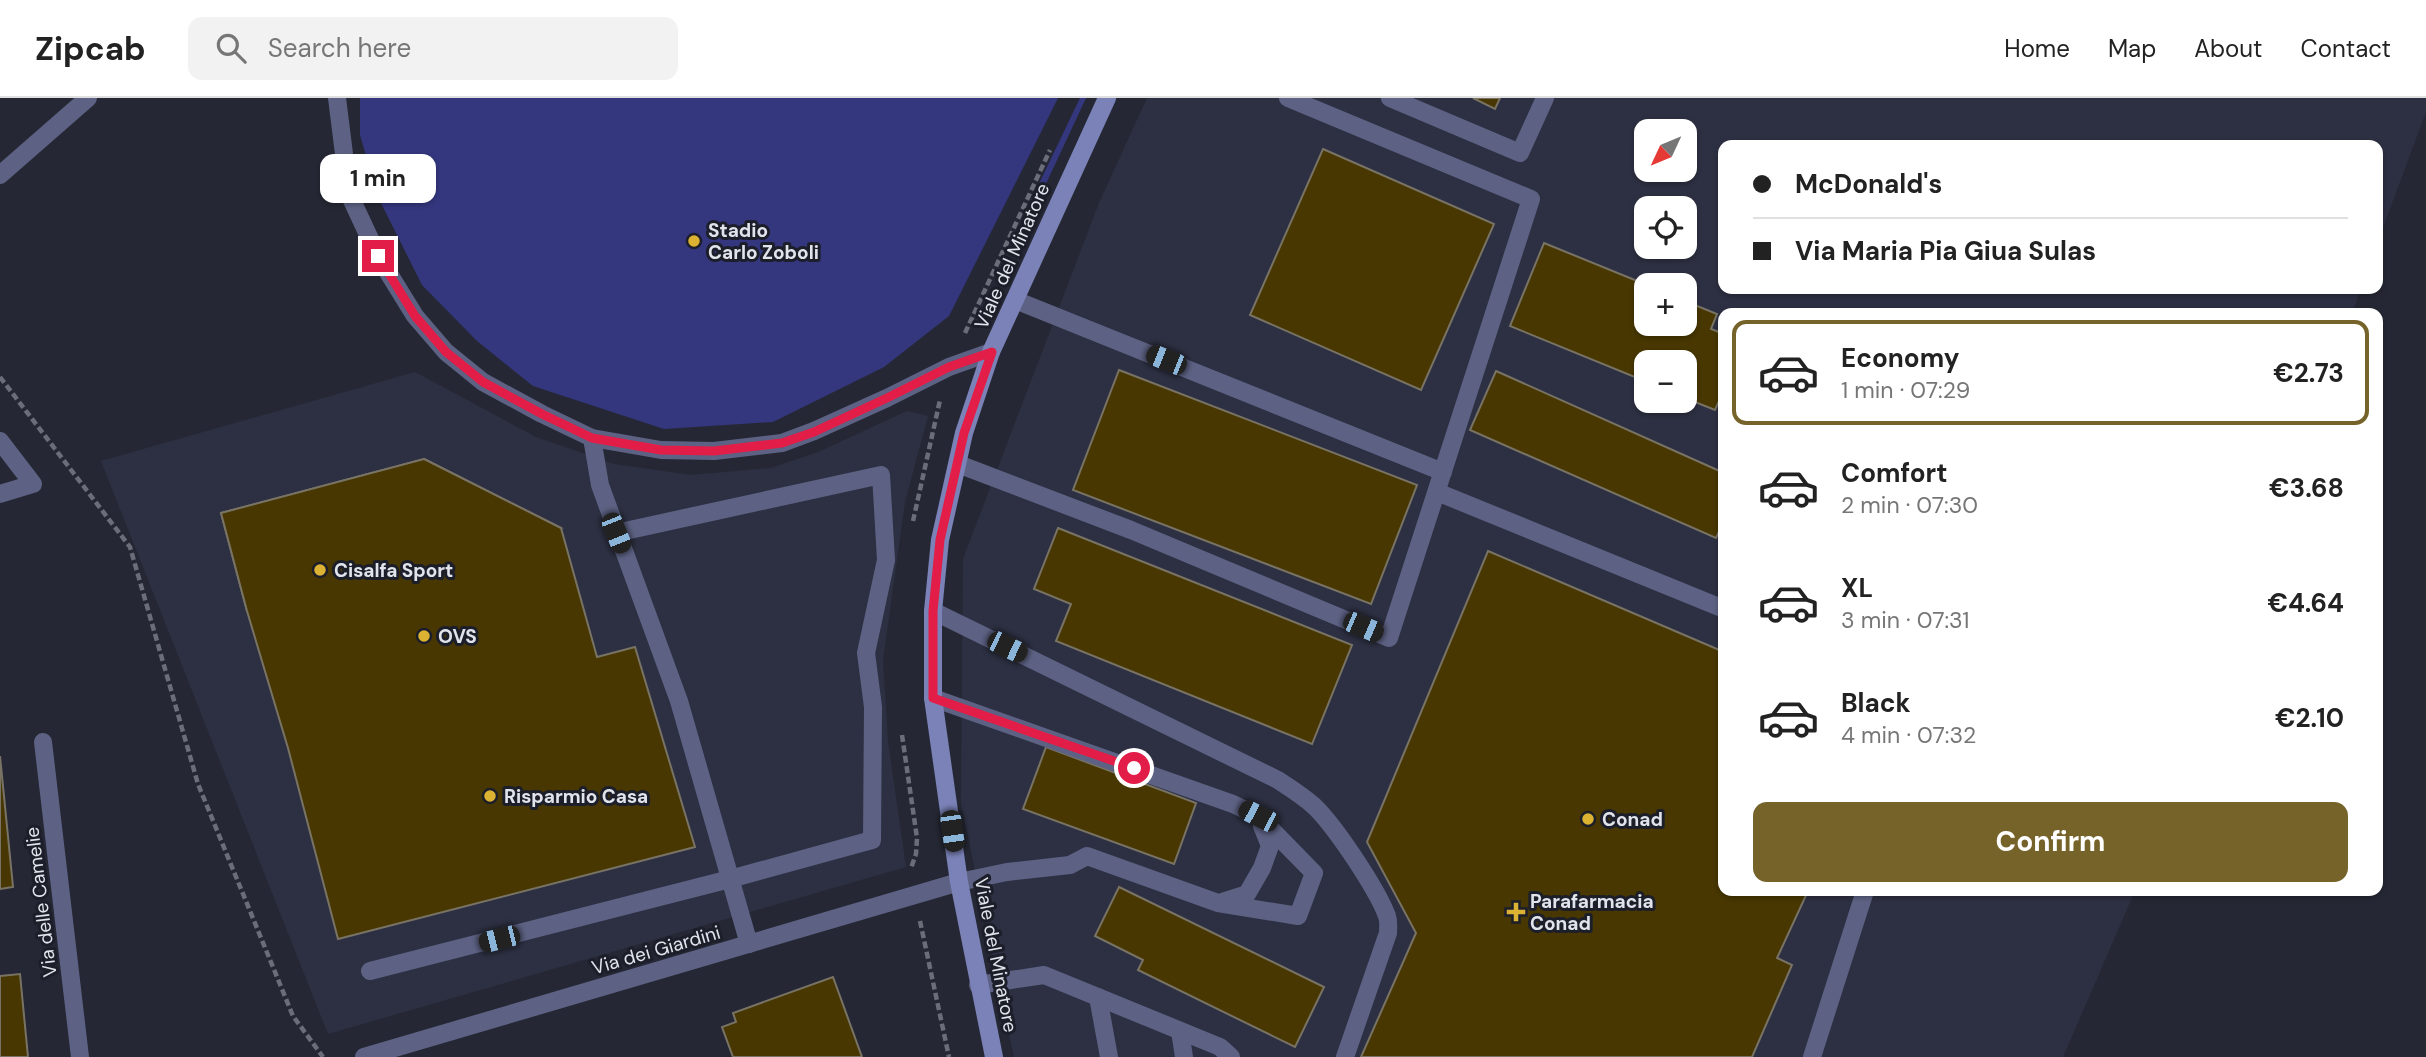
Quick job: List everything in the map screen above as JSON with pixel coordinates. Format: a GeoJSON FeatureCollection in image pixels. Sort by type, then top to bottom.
{"type":"FeatureCollection","features":[{"type":"Feature","properties":{"kind":"main road","name":"Viale del Minatore"},"geometry":{"type":"LineString","coordinates":[[994,1057],[959,882],[933,698],[933,611],[940,540],[964,433],[992,352],[1107,98]]}},
{"type":"Feature","properties":{"kind":"street"},"geometry":{"type":"LineString","coordinates":[[0,175],[88,98]]}},
{"type":"Feature","properties":{"kind":"street"},"geometry":{"type":"LineString","coordinates":[[337,98],[349,194],[378,256],[415,316],[446,352],[483,382],[592,438],[661,450],[714,451],[782,443],[814,432],[949,367],[992,352]]}},
{"type":"Feature","properties":{"kind":"street"},"geometry":{"type":"LineString","coordinates":[[958,464],[1131,530],[1389,638],[1531,199],[1288,98]]}},
{"type":"Feature","properties":{"kind":"street"},"geometry":{"type":"LineString","coordinates":[[1390,98],[1520,153],[1545,98]]}},
{"type":"Feature","properties":{"kind":"street"},"geometry":{"type":"LineString","coordinates":[[1015,300],[1443,472]]}},
{"type":"Feature","properties":{"kind":"street"},"geometry":{"type":"LineString","coordinates":[[592,438],[600,485],[679,701],[749,944]]}},
{"type":"Feature","properties":{"kind":"street"},"geometry":{"type":"LineString","coordinates":[[0,441],[33,484],[0,494]]}},
{"type":"Feature","properties":{"kind":"street"},"geometry":{"type":"LineString","coordinates":[[370,971],[872,840],[873,707],[866,653],[886,560],[881,475],[616,533]]}},
{"type":"Feature","properties":{"kind":"street"},"geometry":{"type":"LineString","coordinates":[[1437,492],[1718,608]]}},
{"type":"Feature","properties":{"kind":"street"},"geometry":{"type":"LineString","coordinates":[[933,611],[1278,780],[1313,805],[1329,823],[1373,889],[1388,919],[1388,933],[1345,1057]]}},
{"type":"Feature","properties":{"kind":"street"},"geometry":{"type":"LineString","coordinates":[[933,698],[1233,804],[1258,816],[1270,846],[1262,868],[1247,894],[1218,903]]}},
{"type":"Feature","properties":{"kind":"street","name":"Via delle Camelie"},"geometry":{"type":"LineString","coordinates":[[43,742],[80,1057]]}},
{"type":"Feature","properties":{"kind":"street","name":"Via dei Giardini"},"geometry":{"type":"LineString","coordinates":[[364,1057],[959,882],[1007,872],[1070,865],[1087,856],[1218,903],[1298,916],[1314,873],[1258,816]]}},
{"type":"Feature","properties":{"kind":"street"},"geometry":{"type":"LineString","coordinates":[[1812,1057],[1863,896]]}},
{"type":"Feature","properties":{"kind":"street"},"geometry":{"type":"LineString","coordinates":[[978,985],[1044,975],[1220,1048],[1231,1057]]}},
{"type":"Feature","properties":{"kind":"street"},"geometry":{"type":"LineString","coordinates":[[1098,997],[1109,1057]]}},
{"type":"Feature","properties":{"kind":"street"},"geometry":{"type":"LineString","coordinates":[[1180,1031],[1184,1057]]}},
{"type":"Feature","properties":{"kind":"path"},"geometry":{"type":"LineString","coordinates":[[0,377],[130,547],[198,784],[293,1016],[323,1057]]}},
{"type":"Feature","properties":{"kind":"shaded area","name":"Stadio Carlo Zoboli"},"geometry":{"type":"Polygon","coordinates":[[[360,98],[1058,98],[949,316],[884,367],[773,422],[664,429],[533,386],[477,341],[422,285],[378,197],[360,135],[360,98]]]}},
{"type":"Feature","properties":{"kind":"shaded area"},"geometry":{"type":"Polygon","coordinates":[[[1080,98],[1086,98],[1031,216],[1025,213],[1080,98]]]}},
{"type":"Feature","properties":{"kind":"shaded area"},"geometry":{"type":"Polygon","coordinates":[[[1147,98],[2426,98],[2426,112],[2383,228],[2383,140],[1718,140],[1718,294],[2359,294],[2354,308],[1718,308],[1718,896],[2133,896],[2063,1057],[1014,1057],[961,803],[963,559],[1099,203],[1147,98]]]}},
{"type":"Feature","properties":{"kind":"shaded area"},"geometry":{"type":"Polygon","coordinates":[[[415,372],[536,437],[614,464],[691,475],[771,468],[818,452],[907,411],[928,416],[905,502],[883,660],[888,742],[906,867],[328,1034],[101,461],[415,372]]]}},
{"type":"Feature","properties":{"kind":"building"},"geometry":{"type":"Polygon","coordinates":[[[1473,98],[1500,98],[1495,109],[1473,98]]]}},
{"type":"Feature","properties":{"kind":"building"},"geometry":{"type":"Polygon","coordinates":[[[1323,149],[1494,224],[1421,390],[1250,315],[1323,149]]]}},
{"type":"Feature","properties":{"kind":"building"},"geometry":{"type":"Polygon","coordinates":[[[1544,243],[1634,280],[1634,336],[1697,336],[1697,306],[1717,314],[1711,329],[1718,332],[1718,403],[1715,410],[1697,403],[1697,350],[1634,350],[1634,377],[1510,326],[1544,243]]]}},
{"type":"Feature","properties":{"kind":"building"},"geometry":{"type":"Polygon","coordinates":[[[1119,370],[1417,485],[1371,604],[1073,490],[1119,370]]]}},
{"type":"Feature","properties":{"kind":"building"},"geometry":{"type":"Polygon","coordinates":[[[1496,371],[1718,470],[1718,534],[1716,538],[1470,430],[1496,371]]]}},
{"type":"Feature","properties":{"kind":"building","name":"Cisalfa Sport"},"geometry":{"type":"Polygon","coordinates":[[[424,459],[561,528],[247,611],[221,513],[424,459]]]}},
{"type":"Feature","properties":{"kind":"building"},"geometry":{"type":"Polygon","coordinates":[[[424,459],[561,528],[597,657],[635,647],[695,847],[338,939],[288,748],[221,513],[424,459]]]}},
{"type":"Feature","properties":{"kind":"building"},"geometry":{"type":"Polygon","coordinates":[[[1058,528],[1352,645],[1312,744],[1056,641],[1071,604],[1034,589],[1058,528]]]}},
{"type":"Feature","properties":{"kind":"building"},"geometry":{"type":"Polygon","coordinates":[[[1488,551],[1718,649],[1718,896],[1806,896],[1777,958],[1792,965],[1752,1057],[1361,1057],[1416,933],[1367,842],[1488,551]]]}},
{"type":"Feature","properties":{"kind":"building"},"geometry":{"type":"Polygon","coordinates":[[[1046,747],[1196,803],[1174,864],[1023,809],[1046,747]]]}},
{"type":"Feature","properties":{"kind":"building"},"geometry":{"type":"Polygon","coordinates":[[[0,756],[13,887],[0,889],[0,756]]]}},
{"type":"Feature","properties":{"kind":"building"},"geometry":{"type":"Polygon","coordinates":[[[1119,887],[1324,987],[1295,1047],[1138,970],[1143,960],[1095,936],[1119,887]]]}},
{"type":"Feature","properties":{"kind":"building"},"geometry":{"type":"Polygon","coordinates":[[[20,974],[28,1057],[0,1057],[0,976],[20,974]]]}},
{"type":"Feature","properties":{"kind":"building"},"geometry":{"type":"Polygon","coordinates":[[[833,977],[862,1057],[733,1057],[722,1027],[736,1022],[733,1013],[833,977]]]}},
{"type":"Feature","properties":{"kind":"place","name":"Stadio Carlo Zoboli"},"geometry":{"type":"Point","coordinates":[694,241]}},
{"type":"Feature","properties":{"kind":"place","name":"Cisalfa Sport"},"geometry":{"type":"Point","coordinates":[320,570]}},
{"type":"Feature","properties":{"kind":"place","name":"OVS"},"geometry":{"type":"Point","coordinates":[424,636]}},
{"type":"Feature","properties":{"kind":"place","name":"Risparmio Casa"},"geometry":{"type":"Point","coordinates":[490,796]}},
{"type":"Feature","properties":{"kind":"place","name":"Conad"},"geometry":{"type":"Point","coordinates":[1588,819]}},
{"type":"Feature","properties":{"kind":"place","name":"Parafarmacia Conad"},"geometry":{"type":"Point","coordinates":[1516,912]}},
{"type":"Feature","properties":{"kind":"route"},"geometry":{"type":"LineString","coordinates":[[378,256],[415,316],[446,352],[483,382],[592,438],[661,450],[714,451],[782,443],[814,432],[949,367],[992,352],[964,433],[940,540],[933,611],[933,698],[1134,768]]}}]}
